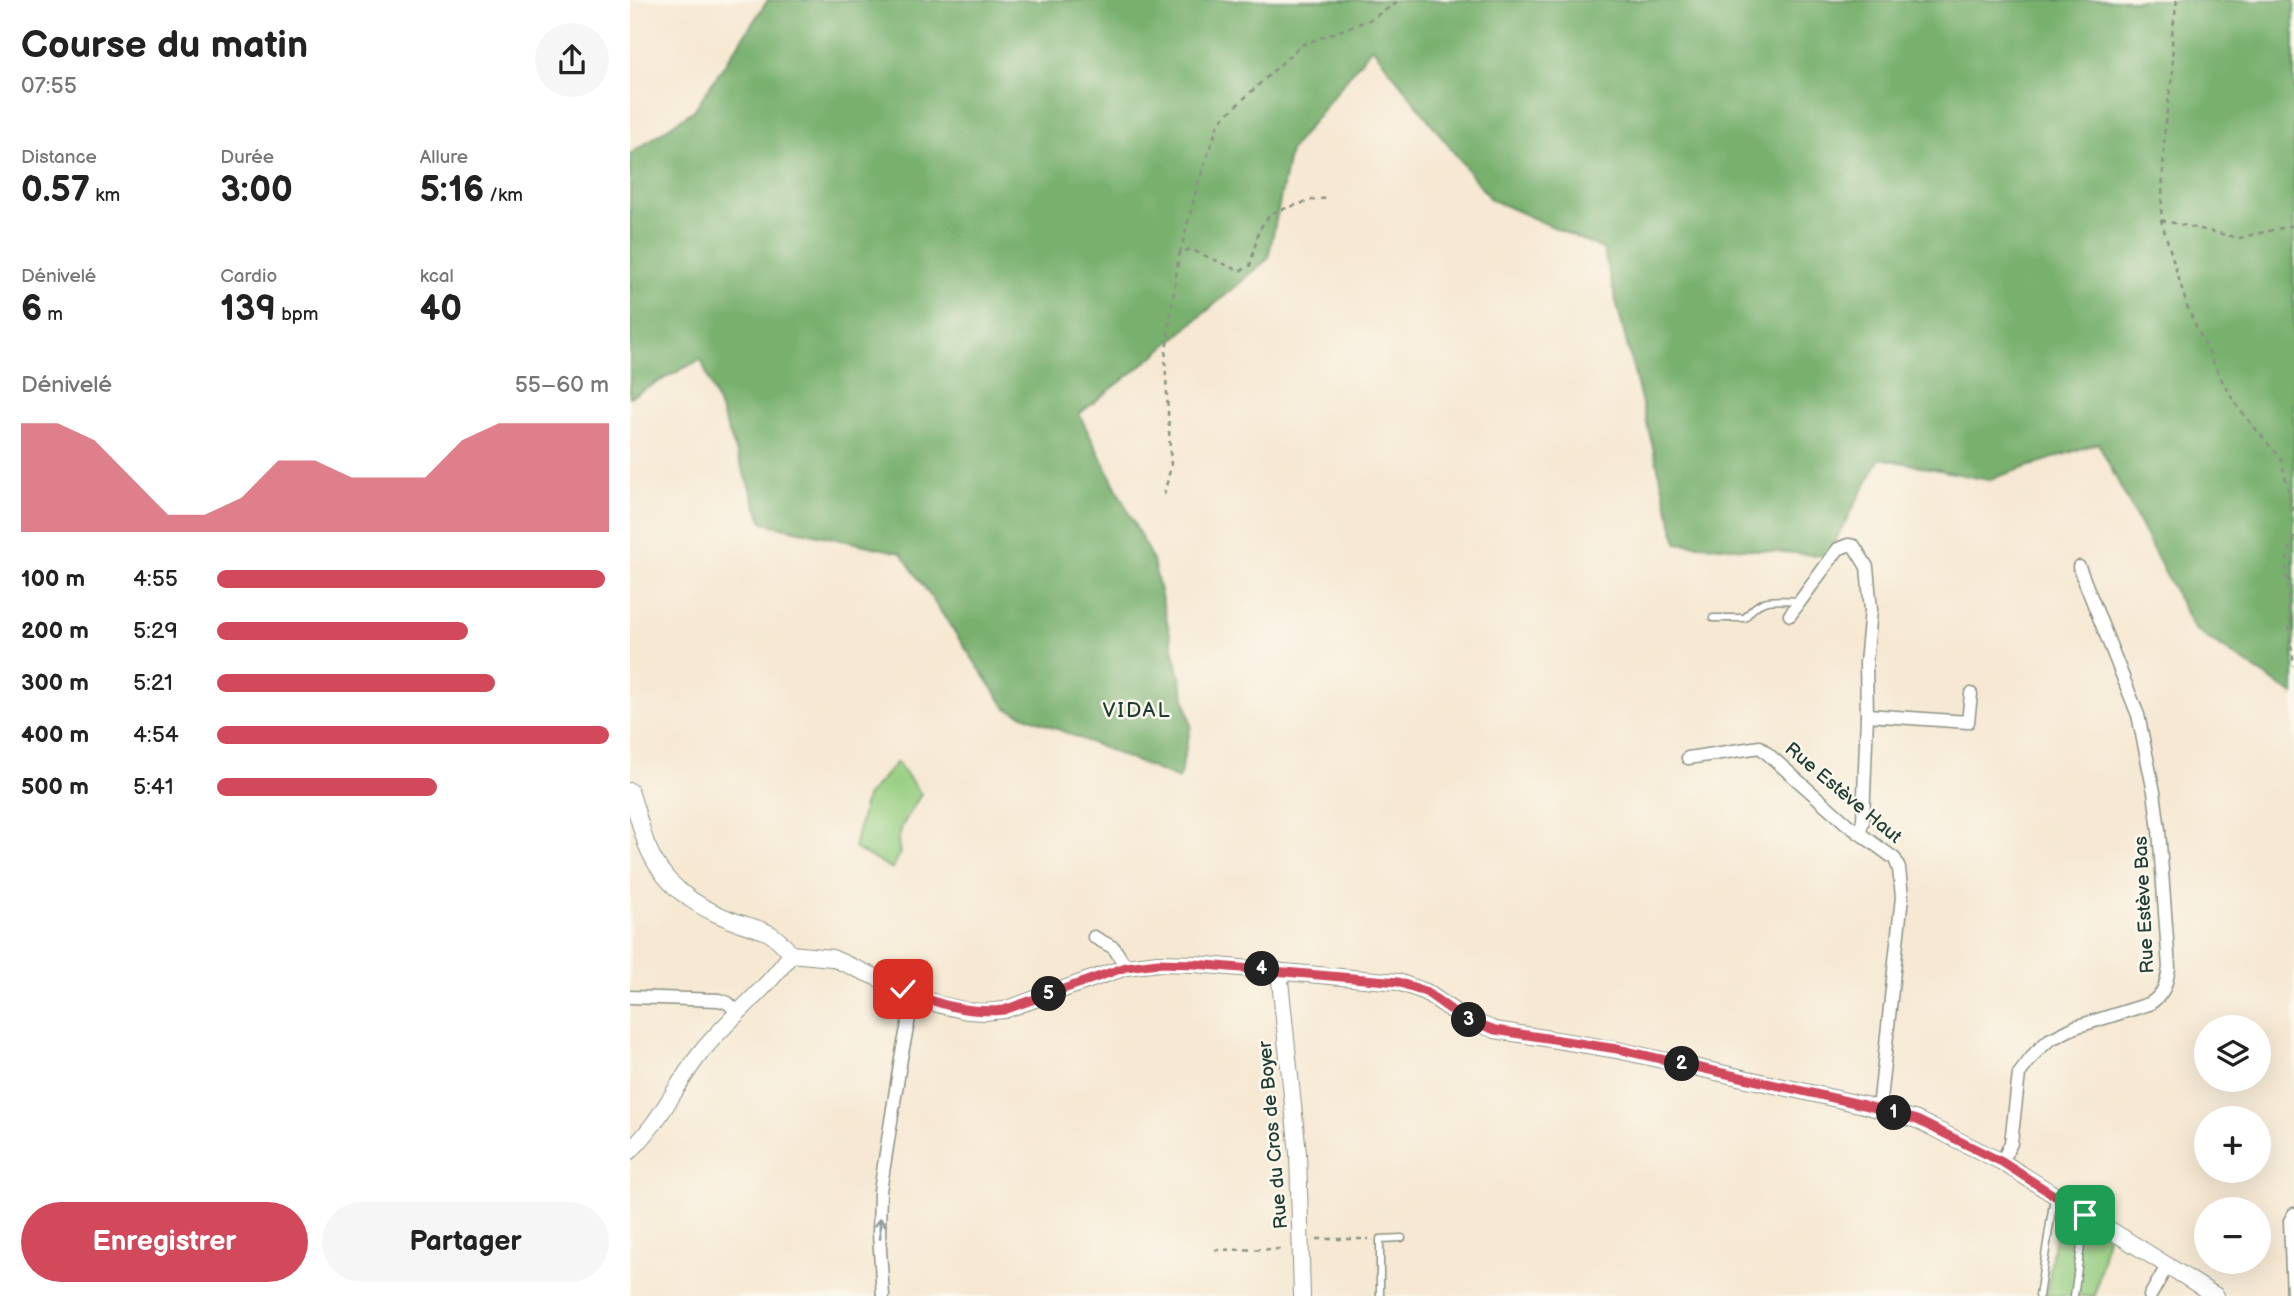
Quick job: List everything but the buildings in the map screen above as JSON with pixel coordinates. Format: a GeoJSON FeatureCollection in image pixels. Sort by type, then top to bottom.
{"type":"FeatureCollection","features":[{"type":"Feature","properties":{"kind":"street"},"geometry":{"type":"LineString","coordinates":[[1790,615],[1838,549],[1854,546],[1867,567],[1871,610],[1866,663],[1863,821],[1859,833]]}},
{"type":"Feature","properties":{"kind":"street","name":"Rue Estève Bas"},"geometry":{"type":"LineString","coordinates":[[2002,1162],[2011,1143],[2019,1074],[2036,1052],[2049,1040],[2075,1027],[2149,1004],[2159,998],[2166,986],[2169,968],[2159,830],[2138,715],[2079,567]]}},
{"type":"Feature","properties":{"kind":"street"},"geometry":{"type":"LineString","coordinates":[[1867,715],[1968,722],[1971,694]]}},
{"type":"Feature","properties":{"kind":"street","name":"Rue Estève Haut"},"geometry":{"type":"LineString","coordinates":[[1688,758],[1760,747],[1859,833],[1895,859],[1899,869],[1902,897],[1879,1109]]}},
{"type":"Feature","properties":{"kind":"street"},"geometry":{"type":"LineString","coordinates":[[630,791],[635,821],[660,872],[680,894],[708,911],[772,933],[791,954],[832,958],[952,1008],[976,1012],[1004,1010],[1126,967],[1158,963],[1398,982],[1426,992],[1461,1017],[1495,1030],[1617,1049],[1917,1120],[2002,1162],[2216,1296]]}},
{"type":"Feature","properties":{"kind":"street"},"geometry":{"type":"LineString","coordinates":[[1094,937],[1114,948],[1126,967]]}},
{"type":"Feature","properties":{"kind":"street"},"geometry":{"type":"LineString","coordinates":[[630,1151],[663,1113],[704,1049],[737,1012],[776,975],[791,954]]}},
{"type":"Feature","properties":{"kind":"street","name":"Rue du Cros de Boyer"},"geometry":{"type":"LineString","coordinates":[[1279,971],[1294,1101],[1302,1244],[1302,1296]]}},
{"type":"Feature","properties":{"kind":"street"},"geometry":{"type":"LineString","coordinates":[[883,1296],[879,1234],[880,1191],[914,994]]}},
{"type":"Feature","properties":{"kind":"street"},"geometry":{"type":"LineString","coordinates":[[630,997],[719,1000],[728,1003],[737,1012]]}},
{"type":"Feature","properties":{"kind":"street"},"geometry":{"type":"LineString","coordinates":[[2293,1296],[2290,1221],[2294,1214]]}},
{"type":"Feature","properties":{"kind":"street"},"geometry":{"type":"LineString","coordinates":[[2150,1296],[2167,1266]]}},
{"type":"Feature","properties":{"kind":"lane"},"geometry":{"type":"LineString","coordinates":[[1713,618],[1745,618],[1753,606],[1766,600],[1800,602]]}},
{"type":"Feature","properties":{"kind":"lane"},"geometry":{"type":"LineString","coordinates":[[2039,1296],[2054,1195]]}},
{"type":"Feature","properties":{"kind":"lane"},"geometry":{"type":"LineString","coordinates":[[2074,1296],[2085,1215]]}},
{"type":"Feature","properties":{"kind":"lane"},"geometry":{"type":"LineString","coordinates":[[1380,1296],[1380,1238],[1402,1238]]}},
{"type":"Feature","properties":{"kind":"path"},"geometry":{"type":"LineString","coordinates":[[1164,495],[1171,466],[1165,359],[1179,254],[1198,183],[1219,122],[1301,44],[1369,20],[1402,0]]}},
{"type":"Feature","properties":{"kind":"path"},"geometry":{"type":"LineString","coordinates":[[2177,0],[2172,35],[2173,71],[2165,123],[2161,220],[2188,310],[2240,410],[2281,459],[2294,515]]}},
{"type":"Feature","properties":{"kind":"path"},"geometry":{"type":"LineString","coordinates":[[1179,254],[1190,249],[1240,271],[1250,266],[1259,230],[1270,213],[1312,200],[1329,198]]}},
{"type":"Feature","properties":{"kind":"path"},"geometry":{"type":"LineString","coordinates":[[2161,220],[2239,238],[2294,225]]}},
{"type":"Feature","properties":{"kind":"path"},"geometry":{"type":"LineString","coordinates":[[2294,537],[2286,564],[2294,666]]}},
{"type":"Feature","properties":{"kind":"path"},"geometry":{"type":"LineString","coordinates":[[1215,1250],[1380,1238]]}},
{"type":"Feature","properties":{"kind":"green space"},"geometry":{"type":"Polygon","coordinates":[[[768,0],[2294,0],[2294,695],[2194,629],[2098,443],[1988,480],[1880,458],[1827,556],[1677,543],[1603,249],[1490,199],[1372,47],[1290,151],[1268,259],[1155,355],[1079,414],[1153,561],[1191,725],[1179,779],[1006,708],[901,553],[763,523],[701,359],[630,397],[630,154],[694,110],[768,0]]]}},
{"type":"Feature","properties":{"kind":"green space"},"geometry":{"type":"Polygon","coordinates":[[[897,762],[921,794],[902,826],[898,841],[900,854],[892,869],[854,848],[866,797],[897,762]]]}},
{"type":"Feature","properties":{"kind":"green space"},"geometry":{"type":"Polygon","coordinates":[[[2059,1208],[2107,1236],[2095,1296],[2046,1296],[2059,1208]]]}},
{"type":"Feature","properties":{"kind":"district","name":"VIDAL"},"geometry":{"type":"Point","coordinates":[1137,710]}},
{"type":"Feature","properties":{"kind":"route"},"geometry":{"type":"LineString","coordinates":[[903,989],[937,1004],[985,1012],[1004,1010],[1126,967],[1158,963],[1398,982],[1426,992],[1461,1017],[1495,1030],[1617,1049],[1864,1105],[1917,1120],[2002,1162],[2085,1215]]}}]}
